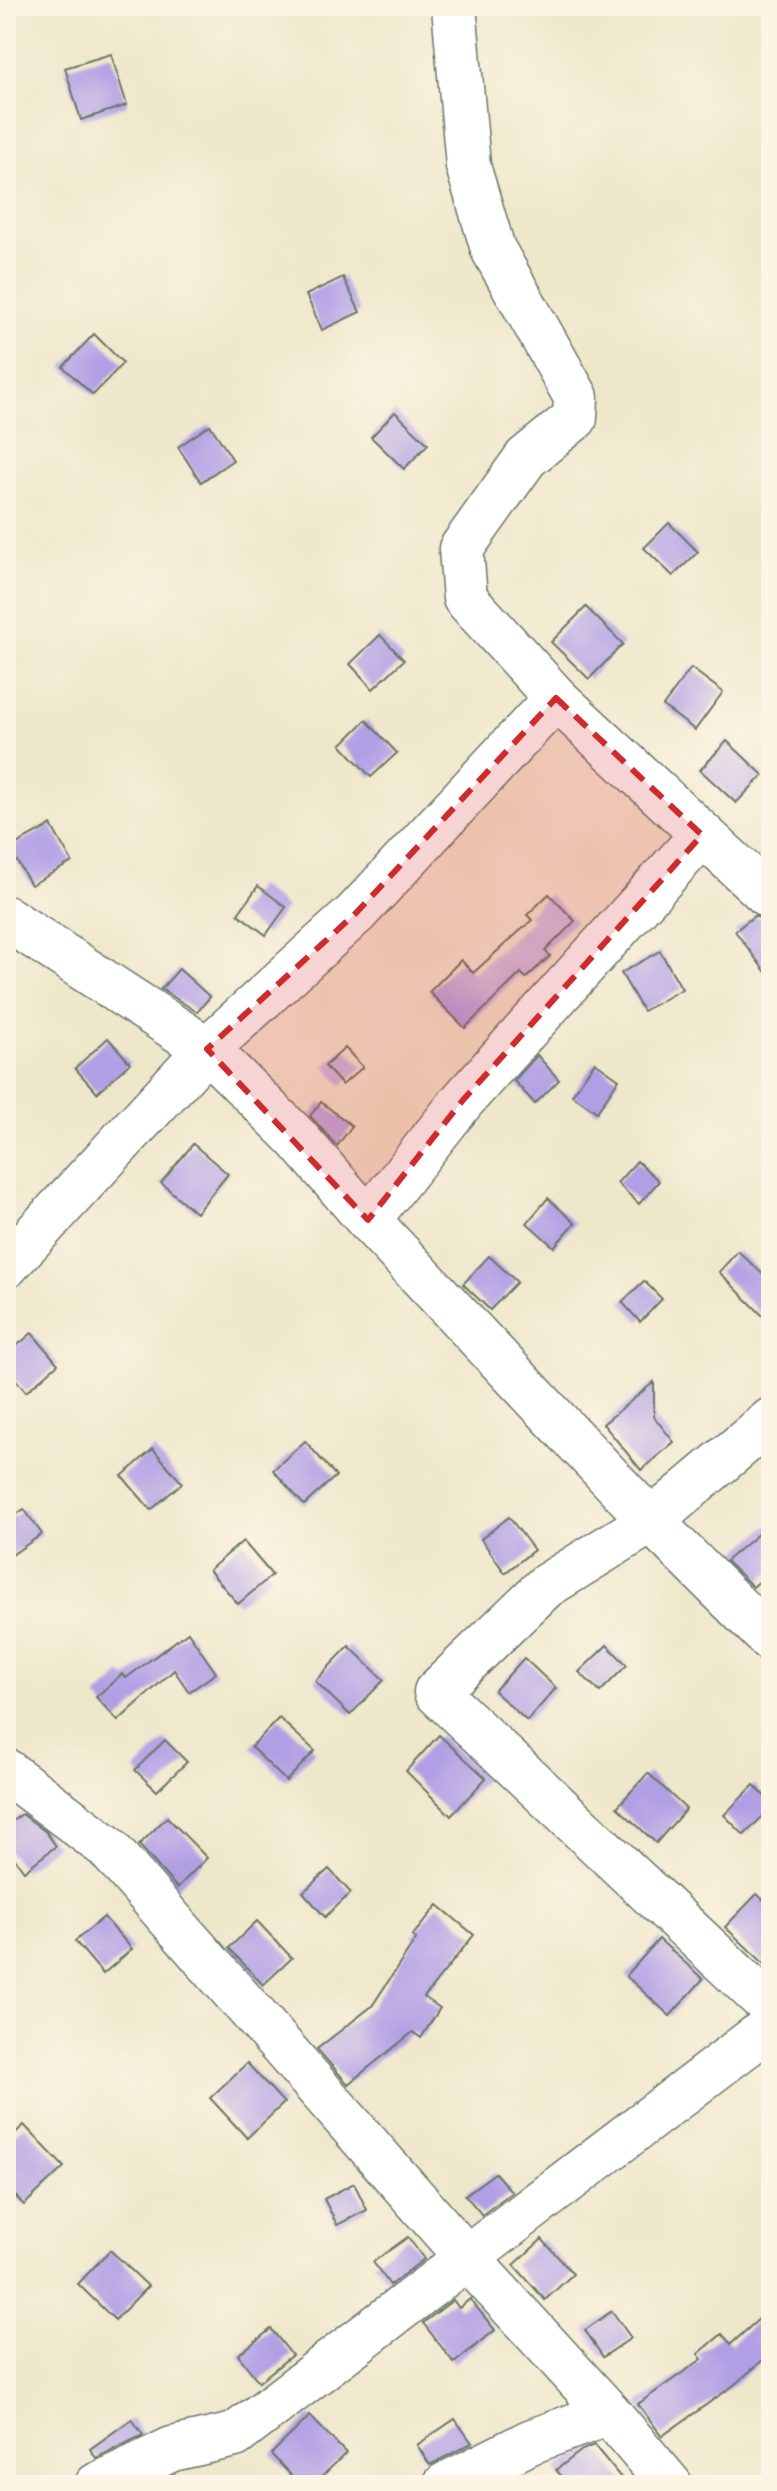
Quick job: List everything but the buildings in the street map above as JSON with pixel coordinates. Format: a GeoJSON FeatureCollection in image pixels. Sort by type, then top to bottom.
{"type":"FeatureCollection","features":[{"type":"Feature","properties":{"kind":"street"},"geometry":{"type":"LineString","coordinates":[[454,6],[468,166],[493,249],[576,397],[575,418],[526,458],[461,549],[465,598],[556,698],[771,898]]}},
{"type":"Feature","properties":{"kind":"street"},"geometry":{"type":"LineString","coordinates":[[6,1266],[207,1049],[356,913],[556,698]]}},
{"type":"Feature","properties":{"kind":"street"},"geometry":{"type":"LineString","coordinates":[[368,1220],[463,1100],[702,835]]}},
{"type":"Feature","properties":{"kind":"street"},"geometry":{"type":"LineString","coordinates":[[6,918],[207,1049],[297,1138],[368,1220],[651,1521],[771,1640]]}},
{"type":"Feature","properties":{"kind":"street"},"geometry":{"type":"LineString","coordinates":[[771,1420],[651,1521],[546,1586],[436,1692],[771,2007]]}},
{"type":"Feature","properties":{"kind":"street"},"geometry":{"type":"LineString","coordinates":[[6,1771],[107,1847],[670,2485]]}},
{"type":"Feature","properties":{"kind":"street"},"geometry":{"type":"LineString","coordinates":[[97,2485],[172,2449],[235,2435],[771,2026]]}},
{"type":"Feature","properties":{"kind":"street"},"geometry":{"type":"LineString","coordinates":[[445,2485],[530,2442],[609,2413]]}},
{"type":"Feature","properties":{"kind":"highlighted area"},"geometry":{"type":"Polygon","coordinates":[[[556,698],[702,835],[463,1100],[368,1220],[207,1049],[356,913],[556,698]]]}}]}
